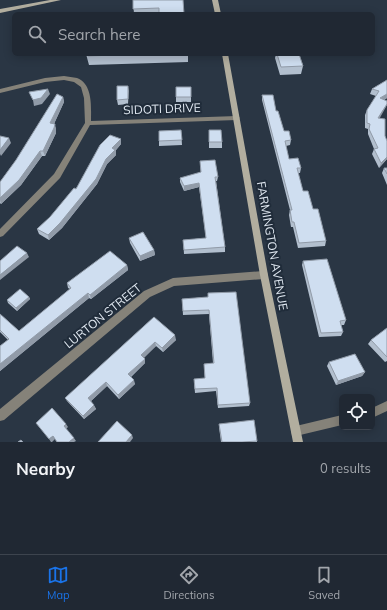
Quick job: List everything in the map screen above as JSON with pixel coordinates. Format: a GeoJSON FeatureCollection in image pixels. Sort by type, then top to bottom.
{"type":"FeatureCollection","features":[{"type":"Feature","properties":{"kind":"main road"},"geometry":{"type":"LineString","coordinates":[[0,11],[58,0]]}},
{"type":"Feature","properties":{"kind":"main road"},"geometry":{"type":"LineString","coordinates":[[215,0],[218,12]]}},
{"type":"Feature","properties":{"kind":"main road","name":"FARMINGTON AVENUE"},"geometry":{"type":"LineString","coordinates":[[225,56],[264,275],[298,442]]}},
{"type":"Feature","properties":{"kind":"street"},"geometry":{"type":"LineString","coordinates":[[0,91],[45,80],[64,78],[76,80],[84,86],[87,98],[88,123],[57,176],[0,234]]}},
{"type":"Feature","properties":{"kind":"street","name":"SIDOTI DRIVE"},"geometry":{"type":"LineString","coordinates":[[88,123],[237,118]]}},
{"type":"Feature","properties":{"kind":"street","name":"LURTON STREET"},"geometry":{"type":"LineString","coordinates":[[0,416],[147,294],[173,282],[264,275]]}},
{"type":"Feature","properties":{"kind":"street"},"geometry":{"type":"LineString","coordinates":[[375,412],[387,406]]}},
{"type":"Feature","properties":{"kind":"street"},"geometry":{"type":"LineString","coordinates":[[296,431],[339,421]]}},
{"type":"Feature","properties":{"kind":"building"},"geometry":{"type":"Polygon","coordinates":[[[133,0],[183,0],[184,12],[159,12],[159,8],[133,9],[133,0]]]}},
{"type":"Feature","properties":{"kind":"building"},"geometry":{"type":"Polygon","coordinates":[[[278,56],[300,56],[303,66],[281,67],[278,56]]]}},
{"type":"Feature","properties":{"kind":"building"},"geometry":{"type":"Polygon","coordinates":[[[387,80],[387,94],[380,98],[387,101],[387,104],[378,118],[385,119],[385,136],[387,141],[387,157],[381,163],[374,149],[378,148],[369,129],[370,124],[367,123],[367,110],[379,91],[372,89],[387,80]]]}},
{"type":"Feature","properties":{"kind":"building"},"geometry":{"type":"Polygon","coordinates":[[[117,86],[128,86],[128,99],[117,100],[117,86]]]}},
{"type":"Feature","properties":{"kind":"building"},"geometry":{"type":"Polygon","coordinates":[[[176,87],[191,87],[191,97],[176,97],[176,87]]]}},
{"type":"Feature","properties":{"kind":"building"},"geometry":{"type":"Polygon","coordinates":[[[48,89],[41,98],[33,100],[29,92],[48,89]]]}},
{"type":"Feature","properties":{"kind":"building"},"geometry":{"type":"Polygon","coordinates":[[[57,94],[63,97],[50,123],[55,124],[43,151],[40,151],[19,180],[0,198],[0,182],[16,160],[57,94]]]}},
{"type":"Feature","properties":{"kind":"building"},"geometry":{"type":"Polygon","coordinates":[[[262,95],[273,95],[276,111],[278,111],[284,131],[289,131],[291,140],[285,141],[289,159],[298,158],[301,168],[297,168],[303,191],[308,191],[313,209],[318,209],[326,241],[299,243],[294,222],[292,222],[290,210],[292,210],[262,95]]]}},
{"type":"Feature","properties":{"kind":"building"},"geometry":{"type":"Polygon","coordinates":[[[181,130],[182,140],[159,141],[159,131],[181,130]]]}},
{"type":"Feature","properties":{"kind":"building"},"geometry":{"type":"Polygon","coordinates":[[[209,130],[221,130],[222,142],[209,142],[209,130]]]}},
{"type":"Feature","properties":{"kind":"building"},"geometry":{"type":"Polygon","coordinates":[[[110,135],[121,139],[112,148],[115,150],[106,159],[96,179],[60,223],[48,235],[37,229],[50,217],[74,188],[76,189],[100,145],[110,135]]]}},
{"type":"Feature","properties":{"kind":"building"},"geometry":{"type":"Polygon","coordinates":[[[0,136],[9,138],[0,150],[0,136]]]}},
{"type":"Feature","properties":{"kind":"building"},"geometry":{"type":"Polygon","coordinates":[[[215,160],[218,177],[215,177],[225,247],[184,250],[183,240],[206,238],[199,183],[184,186],[180,178],[201,172],[200,161],[215,160]]]}},
{"type":"Feature","properties":{"kind":"building"},"geometry":{"type":"Polygon","coordinates":[[[143,232],[154,250],[140,256],[129,238],[143,232]]]}},
{"type":"Feature","properties":{"kind":"building"},"geometry":{"type":"Polygon","coordinates":[[[17,246],[27,253],[0,275],[0,261],[17,246]]]}},
{"type":"Feature","properties":{"kind":"building"},"geometry":{"type":"Polygon","coordinates":[[[110,251],[127,265],[90,295],[88,293],[0,364],[0,346],[9,339],[0,330],[0,314],[19,331],[71,288],[67,283],[110,251]]]}},
{"type":"Feature","properties":{"kind":"building"},"geometry":{"type":"Polygon","coordinates":[[[327,259],[346,320],[340,321],[343,332],[321,333],[303,261],[327,259]]]}},
{"type":"Feature","properties":{"kind":"building"},"geometry":{"type":"Polygon","coordinates":[[[20,289],[29,297],[16,308],[7,300],[20,289]]]}},
{"type":"Feature","properties":{"kind":"building"},"geometry":{"type":"Polygon","coordinates":[[[236,292],[250,403],[218,405],[217,388],[195,389],[194,379],[205,378],[204,364],[214,363],[209,310],[183,311],[182,299],[208,297],[208,293],[236,292]]]}},
{"type":"Feature","properties":{"kind":"building"},"geometry":{"type":"Polygon","coordinates":[[[154,317],[175,335],[162,348],[155,342],[141,355],[145,359],[128,374],[134,380],[118,395],[106,382],[88,398],[94,405],[83,416],[65,398],[154,317]]]}},
{"type":"Feature","properties":{"kind":"building"},"geometry":{"type":"Polygon","coordinates":[[[387,328],[387,357],[371,340],[387,328]]]}},
{"type":"Feature","properties":{"kind":"building"},"geometry":{"type":"Polygon","coordinates":[[[355,354],[365,372],[338,381],[329,362],[355,354]]]}},
{"type":"Feature","properties":{"kind":"building"},"geometry":{"type":"Polygon","coordinates":[[[52,408],[66,424],[64,426],[74,438],[69,442],[57,442],[53,436],[49,439],[36,423],[52,408]]]}},
{"type":"Feature","properties":{"kind":"building"},"geometry":{"type":"Polygon","coordinates":[[[254,420],[257,441],[222,442],[219,424],[254,420]]]}},
{"type":"Feature","properties":{"kind":"building"},"geometry":{"type":"Polygon","coordinates":[[[117,421],[132,435],[126,442],[98,442],[117,421]]]}}]}
